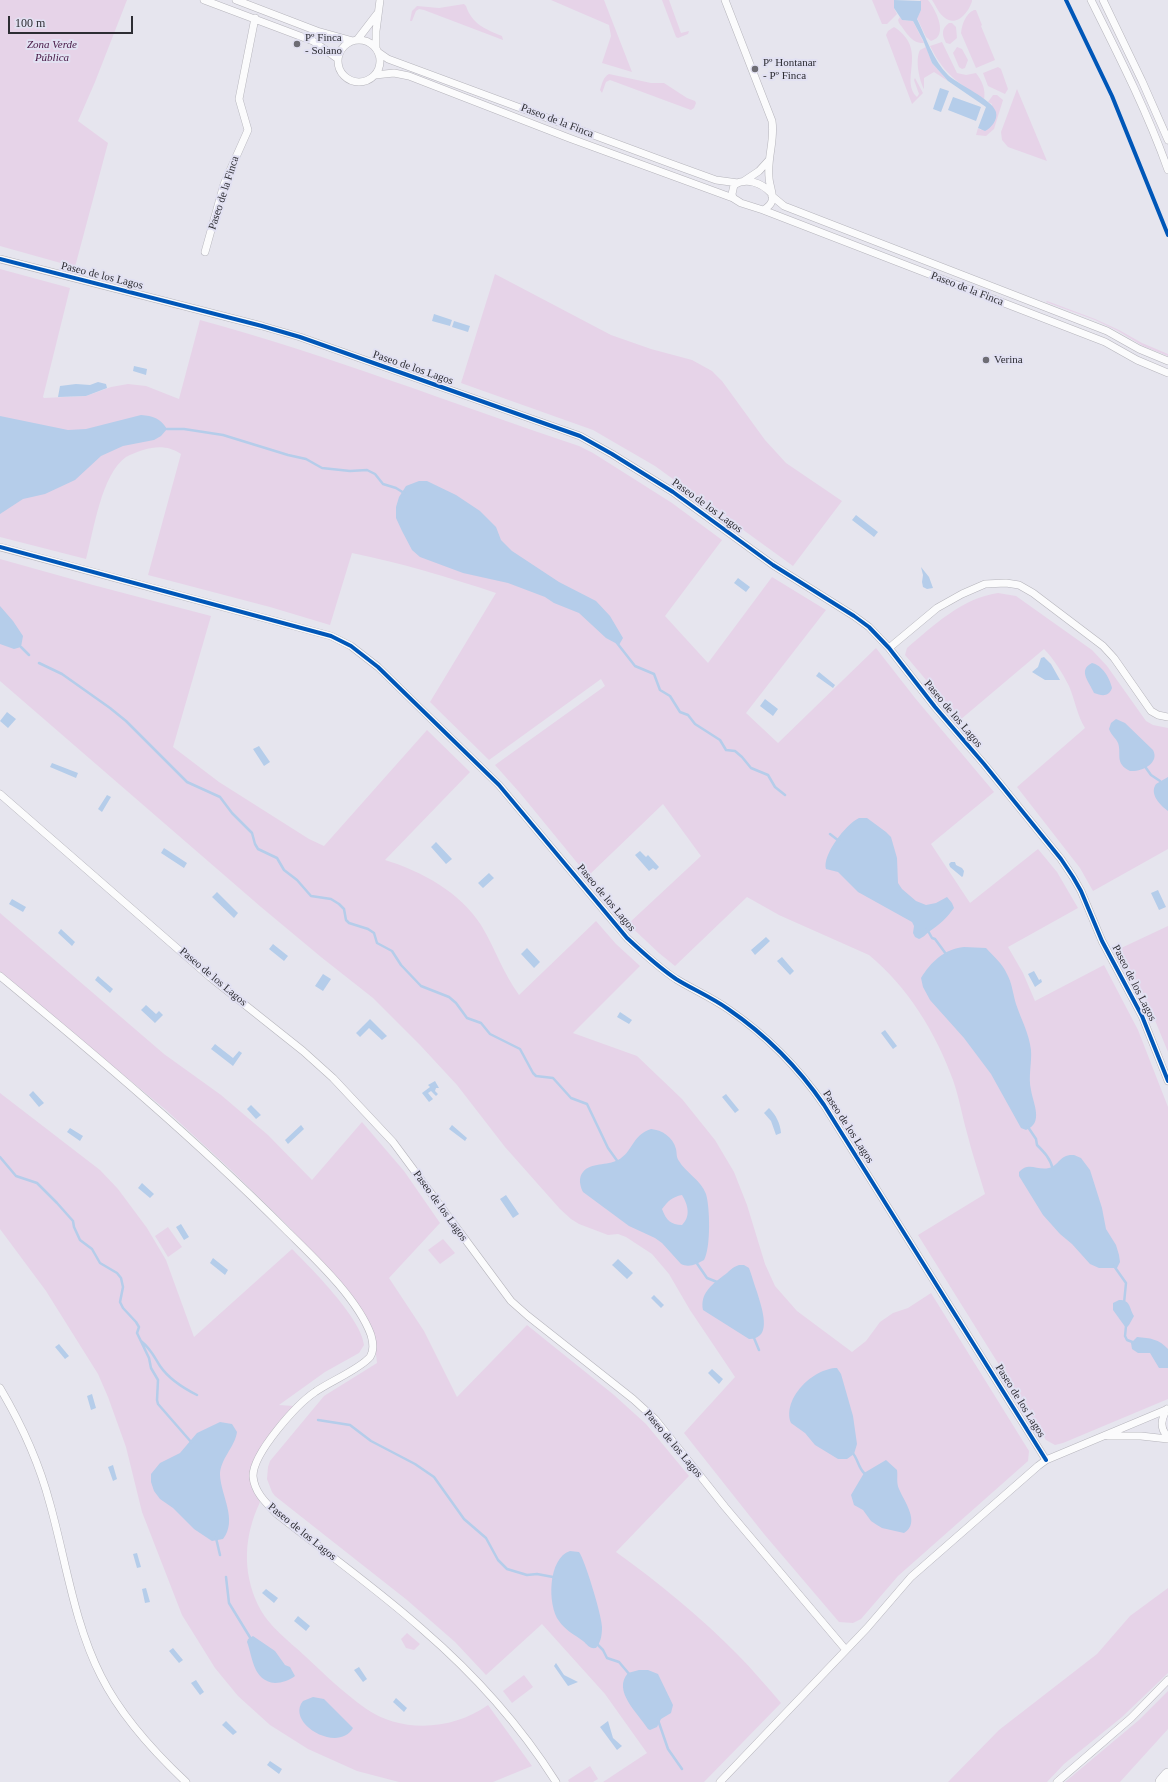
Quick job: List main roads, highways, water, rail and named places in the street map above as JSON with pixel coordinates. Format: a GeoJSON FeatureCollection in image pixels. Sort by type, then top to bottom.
{"type":"FeatureCollection","features":[{"type":"Feature","properties":{"kind":"highway"},"geometry":{"type":"LineString","coordinates":[[1162,1782],[1168,1775]]}},
{"type":"Feature","properties":{"kind":"water"},"geometry":{"type":"Polygon","coordinates":[[[894,0],[921,1],[921,10],[917,19],[938,62],[948,75],[982,97],[993,107],[996,112],[995,121],[987,130],[985,131],[978,128],[986,107],[948,81],[932,63],[923,40],[913,21],[902,20],[894,8],[894,0]]]}},
{"type":"Feature","properties":{"kind":"water"},"geometry":{"type":"Polygon","coordinates":[[[940,88],[949,91],[941,112],[933,109],[940,88]]]}},
{"type":"Feature","properties":{"kind":"water"},"geometry":{"type":"Polygon","coordinates":[[[953,97],[981,107],[976,121],[948,110],[953,97]]]}},
{"type":"Feature","properties":{"kind":"water"},"geometry":{"type":"Polygon","coordinates":[[[434,314],[452,320],[450,326],[432,321],[434,314]]]}},
{"type":"Feature","properties":{"kind":"water"},"geometry":{"type":"Polygon","coordinates":[[[454,321],[470,326],[468,332],[452,327],[454,321]]]}},
{"type":"Feature","properties":{"kind":"water"},"geometry":{"type":"Polygon","coordinates":[[[134,366],[147,369],[146,375],[133,371],[134,366]]]}},
{"type":"Feature","properties":{"kind":"water"},"geometry":{"type":"Polygon","coordinates":[[[98,382],[106,384],[107,388],[86,396],[58,397],[60,386],[76,384],[90,385],[98,382]]]}},
{"type":"Feature","properties":{"kind":"water"},"geometry":{"type":"Polygon","coordinates":[[[141,415],[156,418],[162,422],[167,429],[161,436],[154,440],[123,446],[101,456],[75,480],[45,494],[23,499],[0,514],[0,416],[68,430],[86,429],[141,415]]]}},
{"type":"Feature","properties":{"kind":"water"},"geometry":{"type":"Polygon","coordinates":[[[419,481],[427,481],[456,495],[480,511],[496,527],[501,540],[512,551],[559,582],[596,601],[610,616],[623,638],[619,645],[606,638],[579,613],[554,603],[545,597],[508,583],[463,573],[420,557],[412,550],[396,518],[396,507],[399,497],[406,486],[419,481]]]}},
{"type":"Feature","properties":{"kind":"water"},"geometry":{"type":"Polygon","coordinates":[[[856,515],[878,532],[874,537],[852,520],[856,515]]]}},
{"type":"Feature","properties":{"kind":"water"},"geometry":{"type":"Polygon","coordinates":[[[921,567],[929,577],[933,588],[927,589],[923,587],[921,567]]]}},
{"type":"Feature","properties":{"kind":"water"},"geometry":{"type":"Polygon","coordinates":[[[738,578],[750,587],[746,592],[734,583],[738,578]]]}},
{"type":"Feature","properties":{"kind":"water"},"geometry":{"type":"Polygon","coordinates":[[[0,606],[23,636],[21,647],[14,649],[0,644],[0,606]]]}},
{"type":"Feature","properties":{"kind":"water"},"geometry":{"type":"Polygon","coordinates":[[[1044,657],[1051,664],[1060,680],[1045,680],[1032,672],[1038,667],[1041,658],[1044,657]]]}},
{"type":"Feature","properties":{"kind":"water"},"geometry":{"type":"Polygon","coordinates":[[[1092,663],[1099,666],[1105,672],[1112,688],[1109,693],[1102,695],[1094,693],[1085,673],[1085,669],[1092,663]]]}},
{"type":"Feature","properties":{"kind":"water"},"geometry":{"type":"Polygon","coordinates":[[[819,672],[835,685],[833,688],[816,676],[819,672]]]}},
{"type":"Feature","properties":{"kind":"water"},"geometry":{"type":"Polygon","coordinates":[[[765,699],[778,709],[773,716],[760,706],[765,699]]]}},
{"type":"Feature","properties":{"kind":"water"},"geometry":{"type":"Polygon","coordinates":[[[7,712],[16,719],[8,728],[0,721],[7,712]]]}},
{"type":"Feature","properties":{"kind":"water"},"geometry":{"type":"Polygon","coordinates":[[[1116,719],[1125,723],[1153,750],[1155,755],[1154,759],[1149,766],[1140,770],[1130,771],[1122,765],[1120,762],[1118,743],[1109,729],[1111,723],[1116,719]]]}},
{"type":"Feature","properties":{"kind":"water"},"geometry":{"type":"Polygon","coordinates":[[[259,746],[270,762],[264,766],[253,749],[259,746]]]}},
{"type":"Feature","properties":{"kind":"water"},"geometry":{"type":"Polygon","coordinates":[[[52,763],[78,773],[76,778],[50,767],[52,763]]]}},
{"type":"Feature","properties":{"kind":"water"},"geometry":{"type":"Polygon","coordinates":[[[1168,777],[1168,811],[1156,799],[1154,788],[1156,784],[1168,777]]]}},
{"type":"Feature","properties":{"kind":"water"},"geometry":{"type":"Polygon","coordinates":[[[107,795],[111,797],[102,812],[98,809],[107,795]]]}},
{"type":"Feature","properties":{"kind":"water"},"geometry":{"type":"Polygon","coordinates":[[[859,818],[867,818],[891,837],[897,858],[898,883],[902,889],[916,901],[926,905],[936,903],[947,897],[952,903],[954,908],[948,915],[940,924],[921,938],[919,939],[915,937],[912,922],[858,892],[838,872],[826,869],[828,856],[836,840],[854,821],[859,818]]]}},
{"type":"Feature","properties":{"kind":"water"},"geometry":{"type":"Polygon","coordinates":[[[436,842],[452,859],[446,864],[431,847],[436,842]]]}},
{"type":"Feature","properties":{"kind":"water"},"geometry":{"type":"Polygon","coordinates":[[[164,848],[187,863],[184,868],[161,853],[164,848]]]}},
{"type":"Feature","properties":{"kind":"water"},"geometry":{"type":"Polygon","coordinates":[[[640,851],[646,857],[648,855],[659,867],[656,870],[653,868],[649,871],[635,855],[640,851]]]}},
{"type":"Feature","properties":{"kind":"water"},"geometry":{"type":"Polygon","coordinates":[[[951,862],[955,862],[956,865],[962,868],[964,871],[962,877],[950,867],[949,864],[951,862]]]}},
{"type":"Feature","properties":{"kind":"water"},"geometry":{"type":"Polygon","coordinates":[[[489,873],[494,878],[483,888],[478,883],[489,873]]]}},
{"type":"Feature","properties":{"kind":"water"},"geometry":{"type":"Polygon","coordinates":[[[1158,890],[1166,907],[1159,910],[1151,893],[1158,890]]]}},
{"type":"Feature","properties":{"kind":"water"},"geometry":{"type":"Polygon","coordinates":[[[217,892],[238,913],[234,918],[212,897],[217,892]]]}},
{"type":"Feature","properties":{"kind":"water"},"geometry":{"type":"Polygon","coordinates":[[[12,899],[26,907],[23,912],[9,904],[12,899]]]}},
{"type":"Feature","properties":{"kind":"water"},"geometry":{"type":"Polygon","coordinates":[[[61,929],[75,942],[72,946],[58,933],[61,929]]]}},
{"type":"Feature","properties":{"kind":"water"},"geometry":{"type":"Polygon","coordinates":[[[766,937],[770,941],[755,955],[751,950],[766,937]]]}},
{"type":"Feature","properties":{"kind":"water"},"geometry":{"type":"Polygon","coordinates":[[[273,944],[288,956],[284,961],[269,949],[273,944]]]}},
{"type":"Feature","properties":{"kind":"water"},"geometry":{"type":"Polygon","coordinates":[[[964,947],[986,948],[998,960],[1010,981],[1016,1004],[1029,1038],[1031,1050],[1030,1085],[1036,1118],[1035,1123],[1026,1130],[1021,1128],[991,1074],[964,1038],[930,1000],[923,987],[921,978],[939,957],[950,950],[964,947]]]}},
{"type":"Feature","properties":{"kind":"water"},"geometry":{"type":"Polygon","coordinates":[[[527,948],[540,962],[534,968],[521,954],[527,948]]]}},
{"type":"Feature","properties":{"kind":"water"},"geometry":{"type":"Polygon","coordinates":[[[782,957],[794,971],[790,975],[777,961],[782,957]]]}},
{"type":"Feature","properties":{"kind":"water"},"geometry":{"type":"Polygon","coordinates":[[[1034,971],[1039,980],[1041,979],[1042,982],[1035,987],[1028,974],[1034,971]]]}},
{"type":"Feature","properties":{"kind":"water"},"geometry":{"type":"Polygon","coordinates":[[[323,974],[331,979],[323,991],[315,986],[323,974]]]}},
{"type":"Feature","properties":{"kind":"water"},"geometry":{"type":"Polygon","coordinates":[[[98,976],[113,989],[110,993],[95,980],[98,976]]]}},
{"type":"Feature","properties":{"kind":"water"},"geometry":{"type":"Polygon","coordinates":[[[146,1005],[156,1014],[159,1011],[163,1015],[155,1023],[141,1010],[146,1005]]]}},
{"type":"Feature","properties":{"kind":"water"},"geometry":{"type":"Polygon","coordinates":[[[620,1012],[632,1020],[629,1024],[617,1017],[620,1012]]]}},
{"type":"Feature","properties":{"kind":"water"},"geometry":{"type":"Polygon","coordinates":[[[370,1019],[387,1036],[382,1040],[369,1028],[360,1037],[356,1033],[370,1019]]]}},
{"type":"Feature","properties":{"kind":"water"},"geometry":{"type":"Polygon","coordinates":[[[885,1030],[897,1046],[893,1049],[881,1033],[885,1030]]]}},
{"type":"Feature","properties":{"kind":"water"},"geometry":{"type":"Polygon","coordinates":[[[215,1044],[233,1058],[239,1051],[242,1053],[233,1066],[211,1049],[215,1044]]]}},
{"type":"Feature","properties":{"kind":"water"},"geometry":{"type":"Polygon","coordinates":[[[435,1081],[439,1088],[436,1088],[435,1091],[438,1094],[436,1096],[431,1091],[428,1093],[433,1099],[429,1102],[422,1093],[430,1087],[428,1085],[435,1081]]]}},
{"type":"Feature","properties":{"kind":"water"},"geometry":{"type":"Polygon","coordinates":[[[33,1091],[44,1103],[39,1107],[29,1095],[33,1091]]]}},
{"type":"Feature","properties":{"kind":"water"},"geometry":{"type":"Polygon","coordinates":[[[726,1094],[739,1110],[735,1113],[722,1097],[726,1094]]]}},
{"type":"Feature","properties":{"kind":"water"},"geometry":{"type":"Polygon","coordinates":[[[251,1105],[261,1115],[256,1119],[247,1109],[251,1105]]]}},
{"type":"Feature","properties":{"kind":"water"},"geometry":{"type":"Polygon","coordinates":[[[769,1108],[776,1116],[780,1126],[781,1133],[776,1135],[771,1121],[764,1113],[769,1108]]]}},
{"type":"Feature","properties":{"kind":"water"},"geometry":{"type":"Polygon","coordinates":[[[301,1125],[304,1129],[288,1144],[285,1140],[301,1125]]]}},
{"type":"Feature","properties":{"kind":"water"},"geometry":{"type":"Polygon","coordinates":[[[452,1125],[467,1138],[465,1141],[449,1129],[452,1125]]]}},
{"type":"Feature","properties":{"kind":"water"},"geometry":{"type":"Polygon","coordinates":[[[70,1128],[83,1136],[80,1141],[67,1132],[70,1128]]]}},
{"type":"Feature","properties":{"kind":"water"},"geometry":{"type":"Polygon","coordinates":[[[651,1129],[663,1133],[670,1138],[675,1145],[677,1158],[685,1169],[701,1184],[706,1194],[709,1217],[708,1246],[704,1260],[696,1264],[687,1266],[681,1264],[662,1243],[655,1238],[629,1226],[582,1190],[580,1177],[586,1169],[595,1165],[614,1162],[623,1157],[636,1139],[651,1129]],[[682,1195],[673,1198],[662,1209],[667,1219],[672,1223],[682,1225],[687,1218],[688,1210],[682,1195]]]}},
{"type":"Feature","properties":{"kind":"water"},"geometry":{"type":"Polygon","coordinates":[[[1074,1155],[1081,1158],[1090,1170],[1102,1208],[1106,1229],[1116,1245],[1119,1255],[1120,1262],[1117,1268],[1099,1268],[1090,1264],[1043,1215],[1019,1176],[1019,1172],[1026,1167],[1045,1169],[1053,1167],[1065,1156],[1074,1155]]]}},
{"type":"Feature","properties":{"kind":"water"},"geometry":{"type":"Polygon","coordinates":[[[142,1183],[154,1194],[150,1198],[138,1188],[142,1183]]]}},
{"type":"Feature","properties":{"kind":"water"},"geometry":{"type":"Polygon","coordinates":[[[506,1195],[519,1214],[513,1218],[500,1199],[506,1195]]]}},
{"type":"Feature","properties":{"kind":"water"},"geometry":{"type":"Polygon","coordinates":[[[181,1224],[189,1237],[184,1240],[176,1227],[181,1224]]]}},
{"type":"Feature","properties":{"kind":"water"},"geometry":{"type":"Polygon","coordinates":[[[213,1258],[228,1270],[225,1275],[210,1263],[213,1258]]]}},
{"type":"Feature","properties":{"kind":"water"},"geometry":{"type":"Polygon","coordinates":[[[618,1259],[633,1273],[627,1279],[612,1265],[618,1259]]]}},
{"type":"Feature","properties":{"kind":"water"},"geometry":{"type":"Polygon","coordinates":[[[739,1265],[744,1265],[749,1268],[763,1313],[764,1328],[757,1338],[749,1339],[703,1310],[703,1299],[707,1290],[732,1268],[739,1265]]]}},
{"type":"Feature","properties":{"kind":"water"},"geometry":{"type":"Polygon","coordinates":[[[654,1295],[664,1305],[661,1308],[651,1298],[654,1295]]]}},
{"type":"Feature","properties":{"kind":"water"},"geometry":{"type":"Polygon","coordinates":[[[1119,1300],[1126,1301],[1128,1303],[1134,1316],[1126,1328],[1113,1310],[1113,1303],[1119,1300]]]}},
{"type":"Feature","properties":{"kind":"water"},"geometry":{"type":"Polygon","coordinates":[[[1137,1337],[1154,1340],[1161,1343],[1168,1349],[1168,1368],[1159,1368],[1150,1353],[1138,1353],[1132,1349],[1131,1343],[1137,1337]]]}},
{"type":"Feature","properties":{"kind":"water"},"geometry":{"type":"Polygon","coordinates":[[[59,1344],[69,1356],[65,1359],[55,1347],[59,1344]]]}},
{"type":"Feature","properties":{"kind":"water"},"geometry":{"type":"Polygon","coordinates":[[[837,1368],[841,1374],[853,1416],[857,1444],[854,1454],[847,1459],[838,1459],[815,1445],[805,1433],[791,1423],[789,1414],[795,1395],[802,1386],[818,1373],[828,1369],[837,1368]]]}},
{"type":"Feature","properties":{"kind":"water"},"geometry":{"type":"Polygon","coordinates":[[[712,1369],[723,1379],[719,1384],[708,1373],[712,1369]]]}},
{"type":"Feature","properties":{"kind":"water"},"geometry":{"type":"Polygon","coordinates":[[[92,1394],[96,1408],[91,1410],[87,1396],[92,1394]]]}},
{"type":"Feature","properties":{"kind":"water"},"geometry":{"type":"Polygon","coordinates":[[[220,1422],[232,1424],[237,1432],[234,1443],[222,1464],[220,1475],[228,1508],[229,1524],[223,1539],[212,1541],[194,1529],[173,1508],[160,1499],[154,1491],[151,1482],[151,1474],[160,1463],[180,1453],[197,1433],[220,1422]]]}},
{"type":"Feature","properties":{"kind":"water"},"geometry":{"type":"Polygon","coordinates":[[[886,1460],[897,1470],[898,1487],[910,1512],[911,1524],[909,1529],[904,1533],[882,1528],[871,1521],[863,1510],[854,1505],[851,1495],[864,1473],[886,1460]]]}},
{"type":"Feature","properties":{"kind":"water"},"geometry":{"type":"Polygon","coordinates":[[[113,1465],[117,1479],[113,1481],[108,1467],[113,1465]]]}},
{"type":"Feature","properties":{"kind":"water"},"geometry":{"type":"Polygon","coordinates":[[[570,1551],[579,1552],[582,1557],[596,1601],[601,1621],[602,1633],[596,1648],[592,1648],[570,1632],[559,1621],[555,1614],[551,1594],[554,1572],[557,1563],[563,1555],[570,1551]]]}},
{"type":"Feature","properties":{"kind":"water"},"geometry":{"type":"Polygon","coordinates":[[[137,1553],[141,1567],[137,1568],[133,1554],[137,1553]]]}},
{"type":"Feature","properties":{"kind":"water"},"geometry":{"type":"Polygon","coordinates":[[[146,1588],[150,1602],[145,1603],[142,1589],[146,1588]]]}},
{"type":"Feature","properties":{"kind":"water"},"geometry":{"type":"Polygon","coordinates":[[[266,1589],[278,1598],[274,1603],[262,1593],[266,1589]]]}},
{"type":"Feature","properties":{"kind":"water"},"geometry":{"type":"Polygon","coordinates":[[[298,1616],[310,1626],[306,1631],[294,1621],[298,1616]]]}},
{"type":"Feature","properties":{"kind":"water"},"geometry":{"type":"Polygon","coordinates":[[[253,1636],[275,1651],[285,1665],[290,1667],[295,1676],[291,1679],[278,1683],[262,1678],[255,1668],[247,1642],[248,1639],[253,1636]]]}},
{"type":"Feature","properties":{"kind":"water"},"geometry":{"type":"Polygon","coordinates":[[[173,1648],[183,1660],[179,1663],[169,1651],[173,1648]]]}},
{"type":"Feature","properties":{"kind":"water"},"geometry":{"type":"Polygon","coordinates":[[[556,1663],[564,1675],[578,1682],[568,1686],[554,1666],[556,1663]]]}},
{"type":"Feature","properties":{"kind":"water"},"geometry":{"type":"Polygon","coordinates":[[[359,1667],[367,1679],[363,1682],[354,1670],[359,1667]]]}},
{"type":"Feature","properties":{"kind":"water"},"geometry":{"type":"Polygon","coordinates":[[[639,1670],[648,1670],[658,1674],[673,1705],[671,1713],[661,1719],[657,1727],[650,1730],[628,1702],[623,1687],[624,1680],[628,1673],[639,1670]]]}},
{"type":"Feature","properties":{"kind":"water"},"geometry":{"type":"Polygon","coordinates":[[[196,1680],[204,1692],[200,1695],[191,1683],[196,1680]]]}},
{"type":"Feature","properties":{"kind":"water"},"geometry":{"type":"Polygon","coordinates":[[[313,1697],[324,1699],[353,1728],[346,1735],[336,1738],[326,1737],[307,1726],[301,1718],[299,1710],[303,1701],[313,1697]]]}},
{"type":"Feature","properties":{"kind":"water"},"geometry":{"type":"Polygon","coordinates":[[[396,1698],[407,1708],[404,1712],[393,1702],[396,1698]]]}},
{"type":"Feature","properties":{"kind":"water"},"geometry":{"type":"Polygon","coordinates":[[[226,1721],[237,1732],[233,1735],[222,1725],[226,1721]]]}},
{"type":"Feature","properties":{"kind":"water"},"geometry":{"type":"Polygon","coordinates":[[[608,1721],[613,1738],[622,1746],[617,1750],[600,1727],[608,1721]]]}},
{"type":"Feature","properties":{"kind":"water"},"geometry":{"type":"Polygon","coordinates":[[[270,1761],[282,1769],[279,1774],[267,1765],[270,1761]]]}},
{"type":"Feature","properties":{"kind":"waterway"},"geometry":{"type":"LineString","coordinates":[[167,429],[184,429],[223,435],[306,459],[322,468],[350,471],[367,470],[375,474],[383,484],[396,488],[404,493]]}},
{"type":"Feature","properties":{"kind":"waterway"},"geometry":{"type":"LineString","coordinates":[[617,643],[635,666],[654,674],[660,690],[670,696],[680,712],[688,715],[695,724],[720,740],[726,750],[735,751],[751,768],[768,775],[775,787],[785,795]]}},
{"type":"Feature","properties":{"kind":"waterway"},"geometry":{"type":"LineString","coordinates":[[21,647],[29,655]]}},
{"type":"Feature","properties":{"kind":"waterway"},"geometry":{"type":"LineString","coordinates":[[39,663],[62,674],[110,708],[126,721],[187,782],[220,797],[232,813],[252,833],[258,849],[277,858],[284,870],[297,880],[311,896],[331,899],[344,909],[346,920],[349,923],[368,929],[374,933],[377,943],[392,951],[401,965],[421,986],[449,997],[456,1003],[467,1018],[481,1023],[490,1034],[520,1049],[536,1076],[553,1078],[571,1098],[587,1104],[608,1148],[618,1162]]}},
{"type":"Feature","properties":{"kind":"waterway"},"geometry":{"type":"LineString","coordinates":[[1146,768],[1151,775],[1160,781]]}},
{"type":"Feature","properties":{"kind":"waterway"},"geometry":{"type":"LineString","coordinates":[[830,834],[839,841]]}},
{"type":"Feature","properties":{"kind":"waterway"},"geometry":{"type":"LineString","coordinates":[[927,929],[932,938],[935,939],[946,954]]}},
{"type":"Feature","properties":{"kind":"waterway"},"geometry":{"type":"LineString","coordinates":[[1028,1127],[1036,1139],[1037,1145],[1049,1159],[1053,1170]]}},
{"type":"Feature","properties":{"kind":"waterway"},"geometry":{"type":"LineString","coordinates":[[0,1157],[16,1176],[37,1183],[73,1221],[80,1240],[92,1249],[100,1263],[117,1273],[121,1278],[123,1287],[120,1302],[123,1308],[139,1327],[137,1333],[149,1358],[151,1368],[158,1380],[158,1404],[192,1443]]}},
{"type":"Feature","properties":{"kind":"waterway"},"geometry":{"type":"LineString","coordinates":[[696,1262],[707,1278],[717,1282]]}},
{"type":"Feature","properties":{"kind":"waterway"},"geometry":{"type":"LineString","coordinates":[[1114,1266],[1126,1283],[1124,1303]]}},
{"type":"Feature","properties":{"kind":"waterway"},"geometry":{"type":"LineString","coordinates":[[1126,1326],[1125,1336],[1127,1340],[1135,1343]]}},
{"type":"Feature","properties":{"kind":"waterway"},"geometry":{"type":"LineString","coordinates":[[754,1338],[759,1350]]}},
{"type":"Feature","properties":{"kind":"waterway"},"geometry":{"type":"LineString","coordinates":[[141,1341],[150,1350],[160,1366],[172,1379],[197,1395]]}},
{"type":"Feature","properties":{"kind":"waterway"},"geometry":{"type":"LineString","coordinates":[[318,1420],[350,1425],[371,1441],[415,1464],[434,1477],[464,1519],[486,1538],[498,1560],[507,1569],[527,1575],[537,1574],[553,1577],[554,1579]]}},
{"type":"Feature","properties":{"kind":"waterway"},"geometry":{"type":"LineString","coordinates":[[852,1452],[864,1473]]}},
{"type":"Feature","properties":{"kind":"waterway"},"geometry":{"type":"LineString","coordinates":[[216,1538],[220,1555]]}},
{"type":"Feature","properties":{"kind":"waterway"},"geometry":{"type":"LineString","coordinates":[[226,1577],[229,1603],[251,1639]]}},
{"type":"Feature","properties":{"kind":"waterway"},"geometry":{"type":"LineString","coordinates":[[596,1643],[603,1650],[607,1658],[619,1662],[630,1675]]}},
{"type":"Feature","properties":{"kind":"waterway"},"geometry":{"type":"LineString","coordinates":[[658,1720],[668,1749],[682,1769]]}},
{"type":"Feature","properties":{"kind":"place","name":"Pº Finca - Solano"},"geometry":{"type":"Point","coordinates":[297,44]}},
{"type":"Feature","properties":{"kind":"place","name":"Pº Hontanar - Pº Finca"},"geometry":{"type":"Point","coordinates":[755,69]}},
{"type":"Feature","properties":{"kind":"place","name":"Verina"},"geometry":{"type":"Point","coordinates":[986,360]}},
{"type":"Feature","properties":{"kind":"park label","name":"Zona Verde Pública"},"geometry":{"type":"Point","coordinates":[52,51]}}]}
